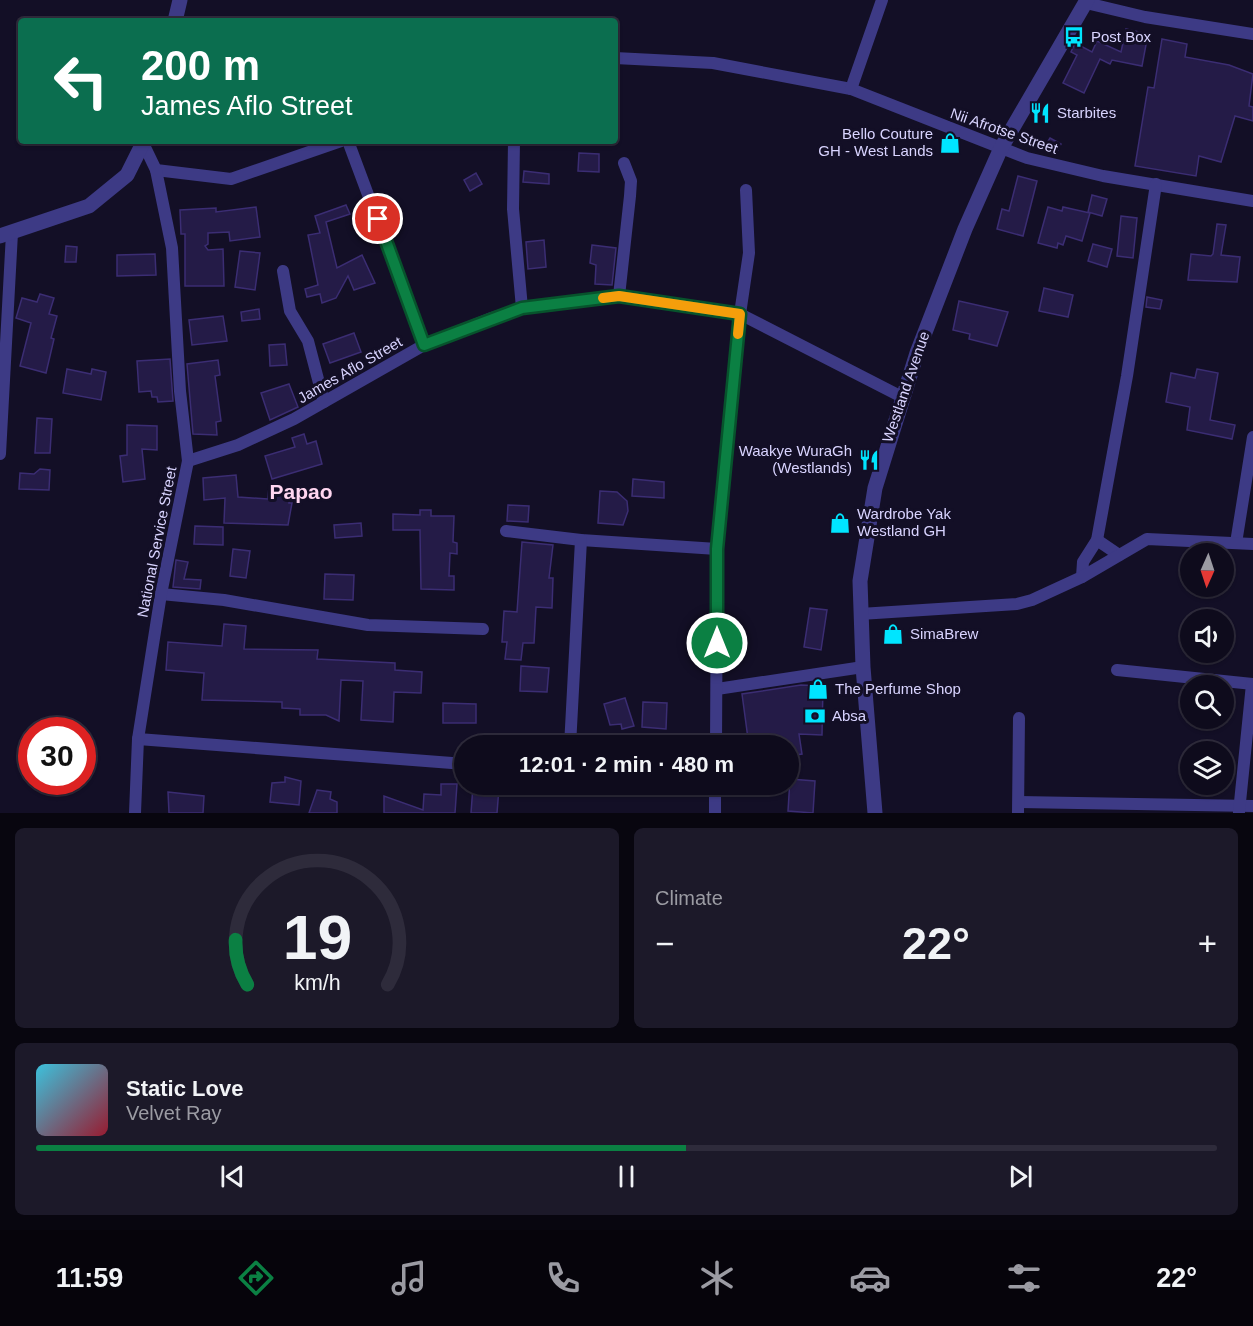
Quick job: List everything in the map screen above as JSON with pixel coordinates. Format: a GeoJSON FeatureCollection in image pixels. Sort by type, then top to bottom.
{"type":"FeatureCollection","features":[{"type":"Feature","properties":{"kind":"street"},"geometry":{"type":"LineString","coordinates":[[176,18],[180,0]]}},
{"type":"Feature","properties":{"kind":"street"},"geometry":{"type":"LineString","coordinates":[[851,90],[882,0]]}},
{"type":"Feature","properties":{"kind":"street"},"geometry":{"type":"LineString","coordinates":[[1087,2],[1167,21],[1253,34]]}},
{"type":"Feature","properties":{"kind":"street","name":"Westland Avenue"},"geometry":{"type":"LineString","coordinates":[[875,811],[863,667],[860,581],[867,525],[885,450],[936,302],[1001,148],[1087,2]]}},
{"type":"Feature","properties":{"kind":"street","name":"Nii Afrotse Street"},"geometry":{"type":"LineString","coordinates":[[618,58],[713,63],[750,68],[851,90],[1001,148],[1049,164],[1253,201]]}},
{"type":"Feature","properties":{"kind":"street"},"geometry":{"type":"LineString","coordinates":[[0,454],[6,235],[89,206],[127,175],[143,144]]}},
{"type":"Feature","properties":{"kind":"street","name":"National Service Street"},"geometry":{"type":"LineString","coordinates":[[135,813],[138,739],[161,594],[188,461],[178,369],[172,248],[156,170],[145,144]]}},
{"type":"Feature","properties":{"kind":"street"},"geometry":{"type":"LineString","coordinates":[[156,170],[231,179],[332,144]]}},
{"type":"Feature","properties":{"kind":"street"},"geometry":{"type":"LineString","coordinates":[[349,144],[424,345]]}},
{"type":"Feature","properties":{"kind":"street"},"geometry":{"type":"LineString","coordinates":[[514,144],[513,209],[522,308]]}},
{"type":"Feature","properties":{"kind":"street"},"geometry":{"type":"LineString","coordinates":[[619,296],[631,181],[624,163]]}},
{"type":"Feature","properties":{"kind":"street"},"geometry":{"type":"LineString","coordinates":[[1082,577],[1083,562],[1097,540],[1127,376],[1156,184]]}},
{"type":"Feature","properties":{"kind":"street"},"geometry":{"type":"LineString","coordinates":[[716,735],[717,549],[740,314],[749,253],[746,190]]}},
{"type":"Feature","properties":{"kind":"street"},"geometry":{"type":"LineString","coordinates":[[283,271],[290,311],[308,341],[324,402]]}},
{"type":"Feature","properties":{"kind":"street","name":"James Aflo Street"},"geometry":{"type":"LineString","coordinates":[[188,461],[238,445],[294,419],[424,345],[522,308],[619,296],[740,314],[902,397]]}},
{"type":"Feature","properties":{"kind":"street"},"geometry":{"type":"LineString","coordinates":[[1236,543],[1253,437]]}},
{"type":"Feature","properties":{"kind":"street"},"geometry":{"type":"LineString","coordinates":[[506,531],[581,540],[717,549]]}},
{"type":"Feature","properties":{"kind":"street"},"geometry":{"type":"LineString","coordinates":[[860,614],[1017,604],[1032,600],[1082,577],[1153,538],[1253,544]]}},
{"type":"Feature","properties":{"kind":"street"},"geometry":{"type":"LineString","coordinates":[[571,735],[581,540]]}},
{"type":"Feature","properties":{"kind":"street"},"geometry":{"type":"LineString","coordinates":[[1097,540],[1119,555]]}},
{"type":"Feature","properties":{"kind":"street"},"geometry":{"type":"LineString","coordinates":[[161,594],[224,600],[368,625],[483,629]]}},
{"type":"Feature","properties":{"kind":"street"},"geometry":{"type":"LineString","coordinates":[[717,689],[863,667]]}},
{"type":"Feature","properties":{"kind":"street"},"geometry":{"type":"LineString","coordinates":[[1117,670],[1252,684],[1239,809]]}},
{"type":"Feature","properties":{"kind":"street"},"geometry":{"type":"LineString","coordinates":[[1019,718],[1019,807],[1239,809],[1253,806]]}},
{"type":"Feature","properties":{"kind":"street"},"geometry":{"type":"LineString","coordinates":[[138,739],[454,763]]}},
{"type":"Feature","properties":{"kind":"street"},"geometry":{"type":"LineString","coordinates":[[715,795],[715,813]]}},
{"type":"Feature","properties":{"kind":"building"},"geometry":{"type":"Polygon","coordinates":[[[1126,29],[1148,34],[1142,66],[1112,60],[1110,64],[1100,59],[1084,93],[1063,83],[1077,55],[1071,52],[1075,43],[1092,52],[1097,41],[1121,52],[1126,29]]]}},
{"type":"Feature","properties":{"kind":"building"},"geometry":{"type":"Polygon","coordinates":[[[1162,39],[1187,44],[1185,57],[1229,65],[1253,74],[1249,106],[1253,107],[1253,121],[1235,116],[1221,162],[1199,156],[1196,176],[1135,166],[1148,87],[1154,88],[1162,39]]]}},
{"type":"Feature","properties":{"kind":"building"},"geometry":{"type":"Polygon","coordinates":[[[1050,138],[1061,144],[1056,154],[1044,148],[1050,138]]]}},
{"type":"Feature","properties":{"kind":"building"},"geometry":{"type":"Polygon","coordinates":[[[579,153],[599,154],[599,172],[578,171],[579,153]]]}},
{"type":"Feature","properties":{"kind":"building"},"geometry":{"type":"Polygon","coordinates":[[[524,171],[549,174],[549,184],[523,182],[524,171]]]}},
{"type":"Feature","properties":{"kind":"building"},"geometry":{"type":"Polygon","coordinates":[[[476,173],[482,184],[470,191],[464,180],[476,173]]]}},
{"type":"Feature","properties":{"kind":"building"},"geometry":{"type":"Polygon","coordinates":[[[1018,176],[1037,181],[1023,236],[997,229],[1002,209],[1009,211],[1018,176]]]}},
{"type":"Feature","properties":{"kind":"building"},"geometry":{"type":"Polygon","coordinates":[[[1092,195],[1107,199],[1102,216],[1088,212],[1092,195]]]}},
{"type":"Feature","properties":{"kind":"building"},"geometry":{"type":"Polygon","coordinates":[[[346,205],[350,214],[326,222],[337,268],[362,255],[375,283],[354,290],[348,276],[336,298],[322,303],[320,294],[307,297],[305,289],[318,285],[308,235],[320,233],[315,216],[346,205]]]}},
{"type":"Feature","properties":{"kind":"building"},"geometry":{"type":"Polygon","coordinates":[[[256,207],[260,237],[230,241],[229,232],[208,233],[208,244],[205,246],[208,250],[223,249],[224,286],[185,286],[185,234],[181,234],[180,210],[216,208],[216,212],[256,207]]]}},
{"type":"Feature","properties":{"kind":"building"},"geometry":{"type":"Polygon","coordinates":[[[1048,207],[1062,211],[1063,207],[1090,213],[1082,241],[1066,236],[1063,245],[1058,243],[1057,248],[1038,243],[1048,207]]]}},
{"type":"Feature","properties":{"kind":"building"},"geometry":{"type":"Polygon","coordinates":[[[1121,216],[1137,218],[1133,258],[1117,256],[1121,216]]]}},
{"type":"Feature","properties":{"kind":"building"},"geometry":{"type":"Polygon","coordinates":[[[1217,224],[1226,225],[1221,255],[1240,257],[1237,282],[1188,280],[1191,254],[1211,256],[1213,254],[1217,224]]]}},
{"type":"Feature","properties":{"kind":"building"},"geometry":{"type":"Polygon","coordinates":[[[544,240],[546,267],[528,269],[526,242],[544,240]]]}},
{"type":"Feature","properties":{"kind":"building"},"geometry":{"type":"Polygon","coordinates":[[[1093,244],[1112,249],[1107,267],[1088,261],[1093,244]]]}},
{"type":"Feature","properties":{"kind":"building"},"geometry":{"type":"Polygon","coordinates":[[[592,245],[616,248],[612,285],[595,284],[596,265],[590,263],[592,245]]]}},
{"type":"Feature","properties":{"kind":"building"},"geometry":{"type":"Polygon","coordinates":[[[66,246],[77,247],[76,262],[65,262],[66,246]]]}},
{"type":"Feature","properties":{"kind":"building"},"geometry":{"type":"Polygon","coordinates":[[[240,251],[260,253],[255,290],[235,287],[240,251]]]}},
{"type":"Feature","properties":{"kind":"building"},"geometry":{"type":"Polygon","coordinates":[[[155,254],[156,275],[117,276],[117,255],[155,254]]]}},
{"type":"Feature","properties":{"kind":"building"},"geometry":{"type":"Polygon","coordinates":[[[1044,288],[1073,295],[1068,317],[1039,311],[1044,288]]]}},
{"type":"Feature","properties":{"kind":"building"},"geometry":{"type":"Polygon","coordinates":[[[40,294],[54,298],[49,314],[57,316],[46,373],[20,366],[31,323],[16,318],[22,298],[37,302],[40,294]]]}},
{"type":"Feature","properties":{"kind":"building"},"geometry":{"type":"Polygon","coordinates":[[[1147,297],[1162,300],[1160,309],[1146,307],[1147,297]]]}},
{"type":"Feature","properties":{"kind":"building"},"geometry":{"type":"Polygon","coordinates":[[[959,301],[1008,312],[997,346],[969,339],[970,334],[953,330],[959,301]]]}},
{"type":"Feature","properties":{"kind":"building"},"geometry":{"type":"Polygon","coordinates":[[[259,309],[260,319],[242,321],[241,312],[259,309]]]}},
{"type":"Feature","properties":{"kind":"building"},"geometry":{"type":"Polygon","coordinates":[[[223,316],[227,341],[192,345],[189,320],[223,316]]]}},
{"type":"Feature","properties":{"kind":"building"},"geometry":{"type":"Polygon","coordinates":[[[354,333],[361,352],[330,363],[323,344],[354,333]]]}},
{"type":"Feature","properties":{"kind":"building"},"geometry":{"type":"Polygon","coordinates":[[[285,344],[287,365],[270,366],[269,345],[285,344]]]}},
{"type":"Feature","properties":{"kind":"building"},"geometry":{"type":"Polygon","coordinates":[[[170,359],[173,401],[158,402],[157,397],[152,397],[151,391],[139,392],[137,361],[170,359]]]}},
{"type":"Feature","properties":{"kind":"building"},"geometry":{"type":"Polygon","coordinates":[[[218,360],[220,375],[215,376],[221,421],[216,422],[217,435],[193,434],[187,364],[218,360]]]}},
{"type":"Feature","properties":{"kind":"building"},"geometry":{"type":"Polygon","coordinates":[[[67,369],[91,374],[92,369],[106,372],[101,400],[63,393],[67,369]]]}},
{"type":"Feature","properties":{"kind":"building"},"geometry":{"type":"Polygon","coordinates":[[[1197,369],[1218,373],[1210,420],[1235,425],[1232,439],[1187,430],[1190,407],[1166,402],[1171,373],[1195,378],[1197,369]]]}},
{"type":"Feature","properties":{"kind":"building"},"geometry":{"type":"Polygon","coordinates":[[[289,384],[298,407],[270,420],[261,393],[289,384]]]}},
{"type":"Feature","properties":{"kind":"building"},"geometry":{"type":"Polygon","coordinates":[[[37,418],[52,419],[50,453],[35,453],[37,418]]]}},
{"type":"Feature","properties":{"kind":"building"},"geometry":{"type":"Polygon","coordinates":[[[127,425],[157,426],[157,450],[142,449],[145,479],[123,482],[120,456],[127,455],[127,425]]]}},
{"type":"Feature","properties":{"kind":"building"},"geometry":{"type":"Polygon","coordinates":[[[304,434],[307,444],[316,441],[322,464],[272,479],[265,456],[295,447],[292,438],[304,434]]]}},
{"type":"Feature","properties":{"kind":"building"},"geometry":{"type":"Polygon","coordinates":[[[40,469],[50,470],[49,490],[19,489],[20,473],[34,474],[40,469]]]}},
{"type":"Feature","properties":{"kind":"building"},"geometry":{"type":"Polygon","coordinates":[[[236,475],[238,497],[268,499],[269,486],[291,487],[289,503],[292,503],[288,525],[224,523],[225,498],[204,500],[203,478],[236,475]]]}},
{"type":"Feature","properties":{"kind":"building"},"geometry":{"type":"Polygon","coordinates":[[[633,479],[664,482],[664,498],[632,496],[633,479]]]}},
{"type":"Feature","properties":{"kind":"building"},"geometry":{"type":"Polygon","coordinates":[[[600,491],[617,492],[627,501],[628,511],[623,525],[598,523],[600,491]]]}},
{"type":"Feature","properties":{"kind":"building"},"geometry":{"type":"Polygon","coordinates":[[[508,505],[529,506],[528,522],[507,521],[508,505]]]}},
{"type":"Feature","properties":{"kind":"building"},"geometry":{"type":"Polygon","coordinates":[[[420,510],[431,510],[431,516],[454,516],[453,542],[457,543],[457,554],[450,553],[449,576],[454,576],[454,590],[421,589],[420,530],[393,530],[393,514],[420,515],[420,510]]]}},
{"type":"Feature","properties":{"kind":"building"},"geometry":{"type":"Polygon","coordinates":[[[361,523],[362,536],[335,538],[334,525],[361,523]]]}},
{"type":"Feature","properties":{"kind":"building"},"geometry":{"type":"Polygon","coordinates":[[[195,526],[223,527],[223,545],[194,544],[195,526]]]}},
{"type":"Feature","properties":{"kind":"building"},"geometry":{"type":"Polygon","coordinates":[[[522,542],[553,545],[549,578],[553,578],[552,608],[536,607],[534,643],[523,643],[521,660],[505,659],[507,642],[502,642],[504,611],[517,612],[522,542]]]}},
{"type":"Feature","properties":{"kind":"building"},"geometry":{"type":"Polygon","coordinates":[[[233,549],[250,551],[246,578],[230,576],[233,549]]]}},
{"type":"Feature","properties":{"kind":"building"},"geometry":{"type":"Polygon","coordinates":[[[176,560],[188,562],[184,579],[201,580],[200,589],[173,587],[176,560]]]}},
{"type":"Feature","properties":{"kind":"building"},"geometry":{"type":"Polygon","coordinates":[[[325,574],[354,575],[353,600],[324,599],[325,574]]]}},
{"type":"Feature","properties":{"kind":"building"},"geometry":{"type":"Polygon","coordinates":[[[810,608],[827,610],[821,650],[804,647],[810,608]]]}},
{"type":"Feature","properties":{"kind":"building"},"geometry":{"type":"Polygon","coordinates":[[[224,624],[246,626],[244,649],[318,650],[317,659],[395,663],[395,670],[422,672],[421,693],[394,692],[393,722],[361,720],[363,681],[341,680],[339,721],[326,715],[300,715],[300,709],[282,708],[282,702],[202,700],[204,673],[166,670],[168,642],[222,646],[224,624]]]}},
{"type":"Feature","properties":{"kind":"building"},"geometry":{"type":"Polygon","coordinates":[[[521,666],[549,668],[547,692],[520,691],[521,666]]]}},
{"type":"Feature","properties":{"kind":"building"},"geometry":{"type":"Polygon","coordinates":[[[801,685],[823,686],[822,735],[799,734],[802,754],[799,754],[799,735],[748,735],[742,694],[801,685]]]}},
{"type":"Feature","properties":{"kind":"building"},"geometry":{"type":"Polygon","coordinates":[[[625,698],[634,726],[622,729],[621,724],[610,725],[604,704],[625,698]]]}},
{"type":"Feature","properties":{"kind":"building"},"geometry":{"type":"Polygon","coordinates":[[[643,702],[667,703],[666,729],[642,727],[643,702]]]}},
{"type":"Feature","properties":{"kind":"building"},"geometry":{"type":"Polygon","coordinates":[[[443,703],[476,704],[476,723],[443,723],[443,703]]]}},
{"type":"Feature","properties":{"kind":"building"},"geometry":{"type":"Polygon","coordinates":[[[285,777],[301,781],[299,805],[270,802],[272,783],[285,782],[285,777]]]}},
{"type":"Feature","properties":{"kind":"building"},"geometry":{"type":"Polygon","coordinates":[[[799,780],[815,781],[813,813],[788,811],[789,795],[799,795],[799,780]]]}},
{"type":"Feature","properties":{"kind":"building"},"geometry":{"type":"Polygon","coordinates":[[[441,784],[454,784],[454,795],[456,795],[455,813],[384,813],[384,796],[423,810],[424,794],[441,795],[441,784]]]}},
{"type":"Feature","properties":{"kind":"building"},"geometry":{"type":"Polygon","coordinates":[[[317,790],[331,792],[330,799],[337,802],[337,813],[309,813],[317,790]]]}},
{"type":"Feature","properties":{"kind":"building"},"geometry":{"type":"Polygon","coordinates":[[[168,792],[204,796],[203,813],[169,813],[168,792]]]}},
{"type":"Feature","properties":{"kind":"building"},"geometry":{"type":"Polygon","coordinates":[[[472,795],[498,795],[497,813],[471,813],[472,795]]]}},
{"type":"Feature","properties":{"kind":"slow traffic"},"geometry":{"type":"LineString","coordinates":[[603,298],[619,296],[740,314],[738,334]]}},
{"type":"Feature","properties":{"kind":"place","name":"Post Box"},"geometry":{"type":"Point","coordinates":[1074,37]}},
{"type":"Feature","properties":{"kind":"place","name":"Starbites"},"geometry":{"type":"Point","coordinates":[1040,113]}},
{"type":"Feature","properties":{"kind":"place","name":"Bello Couture GH - West Lands"},"geometry":{"type":"Point","coordinates":[950,143]}},
{"type":"Feature","properties":{"kind":"place","name":"Waakye WuraGh (Westlands)"},"geometry":{"type":"Point","coordinates":[869,460]}},
{"type":"Feature","properties":{"kind":"place","name":"Wardrobe Yak Westland GH"},"geometry":{"type":"Point","coordinates":[840,523]}},
{"type":"Feature","properties":{"kind":"place","name":"SimaBrew"},"geometry":{"type":"Point","coordinates":[893,634]}},
{"type":"Feature","properties":{"kind":"place","name":"The Perfume Shop"},"geometry":{"type":"Point","coordinates":[818,689]}},
{"type":"Feature","properties":{"kind":"place","name":"Absa"},"geometry":{"type":"Point","coordinates":[815,716]}},
{"type":"Feature","properties":{"kind":"district","name":"Papao"},"geometry":{"type":"Point","coordinates":[301,492]}},
{"type":"Feature","properties":{"kind":"route"},"geometry":{"type":"LineString","coordinates":[[378,219],[424,345],[522,308],[619,296],[740,314],[717,549],[717,643]]}}]}
